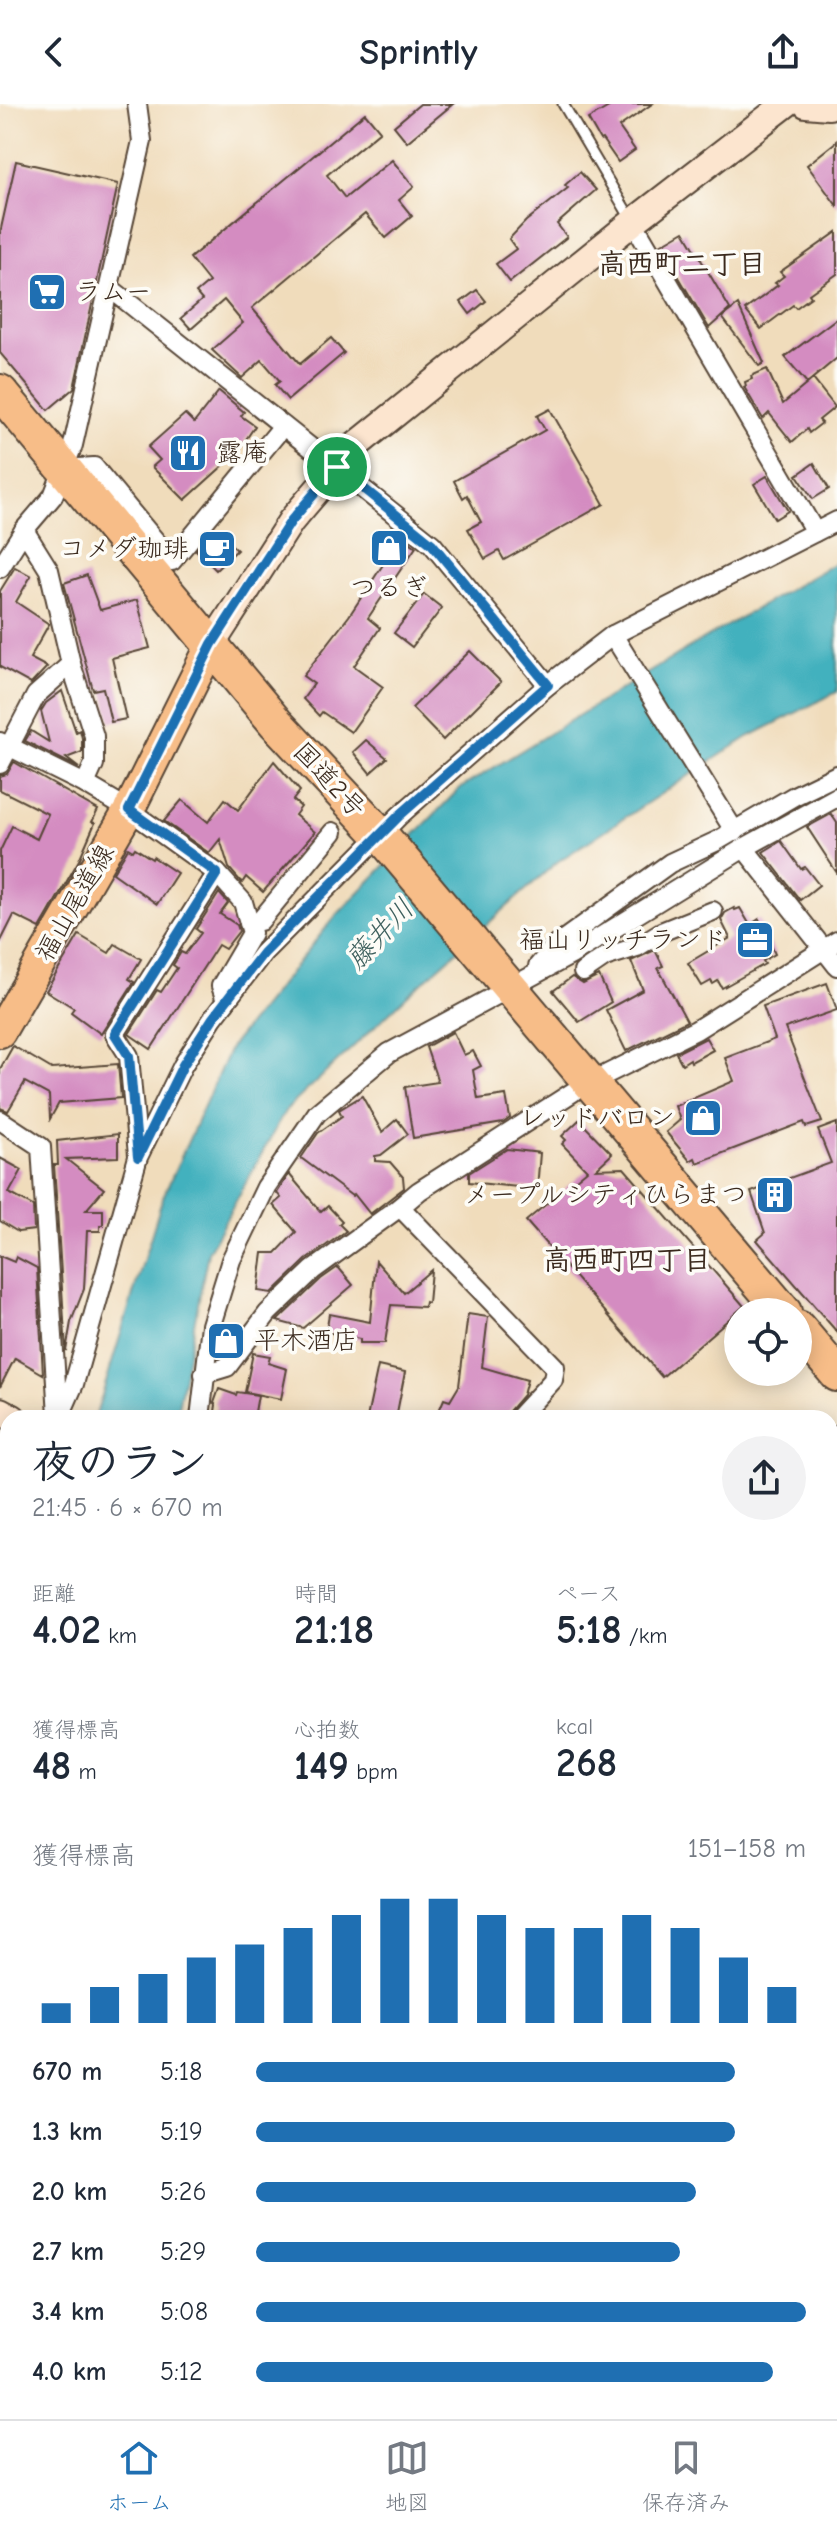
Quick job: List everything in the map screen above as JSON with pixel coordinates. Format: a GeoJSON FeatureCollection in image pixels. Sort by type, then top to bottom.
{"type":"FeatureCollection","features":[{"type":"Feature","properties":{"kind":"highway","name":"国道2号"},"geometry":{"type":"LineString","coordinates":[[0,392],[276,723],[512,979],[773,1298]]}},
{"type":"Feature","properties":{"kind":"highway"},"geometry":{"type":"LineString","coordinates":[[812,1345],[837,1374]]}},
{"type":"Feature","properties":{"kind":"main road","name":"福山尾道線"},"geometry":{"type":"LineString","coordinates":[[0,1032],[129,810],[212,644]]}},
{"type":"Feature","properties":{"kind":"street"},"geometry":{"type":"LineString","coordinates":[[0,567],[24,530],[53,496],[73,445],[142,141],[137,104]]}},
{"type":"Feature","properties":{"kind":"street"},"geometry":{"type":"LineString","coordinates":[[212,644],[291,521],[354,447],[633,222],[786,104]]}},
{"type":"Feature","properties":{"kind":"street"},"geometry":{"type":"LineString","coordinates":[[806,104],[832,104]]}},
{"type":"Feature","properties":{"kind":"street"},"geometry":{"type":"LineString","coordinates":[[633,222],[815,532]]}},
{"type":"Feature","properties":{"kind":"street"},"geometry":{"type":"LineString","coordinates":[[110,288],[432,544],[548,685]]}},
{"type":"Feature","properties":{"kind":"street"},"geometry":{"type":"LineString","coordinates":[[63,469],[94,467],[172,561],[283,426]]}},
{"type":"Feature","properties":{"kind":"street"},"geometry":{"type":"LineString","coordinates":[[63,1410],[74,1384],[142,1136],[183,1065],[263,953],[381,835],[548,685],[613,635],[837,521]]}},
{"type":"Feature","properties":{"kind":"street"},"geometry":{"type":"LineString","coordinates":[[24,530],[49,570],[71,664],[94,736],[94,764],[85,784]]}},
{"type":"Feature","properties":{"kind":"street"},"geometry":{"type":"LineString","coordinates":[[613,635],[739,840],[830,945],[837,966]]}},
{"type":"Feature","properties":{"kind":"street"},"geometry":{"type":"LineString","coordinates":[[0,764],[5,744],[36,695],[71,664]]}},
{"type":"Feature","properties":{"kind":"street"},"geometry":{"type":"LineString","coordinates":[[5,744],[129,810],[217,873],[243,902],[252,933],[221,986],[226,1001]]}},
{"type":"Feature","properties":{"kind":"street"},"geometry":{"type":"LineString","coordinates":[[201,1410],[211,1325],[231,1260],[266,1187],[317,1113],[389,1053],[512,979],[591,942],[739,840],[794,796],[837,775]]}},
{"type":"Feature","properties":{"kind":"street"},"geometry":{"type":"LineString","coordinates":[[512,979],[670,863],[739,840],[837,797]]}},
{"type":"Feature","properties":{"kind":"street"},"geometry":{"type":"LineString","coordinates":[[249,923],[260,921],[333,832]]}},
{"type":"Feature","properties":{"kind":"street"},"geometry":{"type":"LineString","coordinates":[[142,1136],[129,1056],[115,1034],[217,873]]}},
{"type":"Feature","properties":{"kind":"street"},"geometry":{"type":"LineString","coordinates":[[583,972],[605,957],[637,947],[661,932],[713,911]]}},
{"type":"Feature","properties":{"kind":"street"},"geometry":{"type":"LineString","coordinates":[[591,942],[605,957]]}},
{"type":"Feature","properties":{"kind":"street"},"geometry":{"type":"LineString","coordinates":[[607,1074],[696,1030],[830,945]]}},
{"type":"Feature","properties":{"kind":"street"},"geometry":{"type":"LineString","coordinates":[[204,1374],[227,1367],[268,1313],[313,1270],[419,1191],[573,1092]]}},
{"type":"Feature","properties":{"kind":"street"},"geometry":{"type":"LineString","coordinates":[[0,1120],[41,1147],[58,1410]]}},
{"type":"Feature","properties":{"kind":"street"},"geometry":{"type":"LineString","coordinates":[[400,1207],[555,1367],[553,1380],[525,1410]]}},
{"type":"Feature","properties":{"kind":"lane"},"geometry":{"type":"LineString","coordinates":[[563,104],[633,222]]}},
{"type":"Feature","properties":{"kind":"water","name":"藤井川"},"geometry":{"type":"Polygon","coordinates":[[[837,562],[837,692],[748,737],[557,862],[408,995],[285,1111],[208,1252],[178,1410],[97,1410],[163,1197],[231,1046],[334,918],[459,789],[695,644],[837,562]]]}},
{"type":"Feature","properties":{"kind":"building"},"geometry":{"type":"Polygon","coordinates":[[[420,104],[453,104],[407,142],[394,126],[420,104]]]}},
{"type":"Feature","properties":{"kind":"building"},"geometry":{"type":"Polygon","coordinates":[[[614,104],[652,104],[619,127],[635,150],[618,162],[588,119],[614,104]]]}},
{"type":"Feature","properties":{"kind":"building"},"geometry":{"type":"Polygon","coordinates":[[[365,113],[380,131],[327,175],[345,198],[392,160],[414,187],[399,200],[412,216],[386,238],[365,214],[252,308],[300,364],[331,338],[344,353],[288,400],[275,385],[280,381],[262,360],[242,378],[212,350],[243,323],[224,300],[191,329],[181,318],[202,300],[196,293],[209,282],[190,258],[365,113]]]}},
{"type":"Feature","properties":{"kind":"building"},"geometry":{"type":"Polygon","coordinates":[[[837,141],[837,206],[807,165],[837,141]]]}},
{"type":"Feature","properties":{"kind":"building","name":"ラムー"},"geometry":{"type":"Polygon","coordinates":[[[16,161],[118,184],[74,388],[48,410],[0,353],[0,233],[16,161]]]}},
{"type":"Feature","properties":{"kind":"building"},"geometry":{"type":"Polygon","coordinates":[[[580,172],[596,190],[557,224],[567,237],[510,282],[496,264],[516,249],[509,239],[526,221],[568,188],[565,185],[580,172]]]}},
{"type":"Feature","properties":{"kind":"building"},"geometry":{"type":"Polygon","coordinates":[[[684,231],[730,309],[709,328],[660,245],[684,231]]]}},
{"type":"Feature","properties":{"kind":"building"},"geometry":{"type":"Polygon","coordinates":[[[837,232],[837,274],[809,294],[811,297],[796,308],[793,305],[761,329],[745,310],[778,285],[775,283],[784,276],[780,272],[837,232]]]}},
{"type":"Feature","properties":{"kind":"building"},"geometry":{"type":"Polygon","coordinates":[[[477,290],[486,301],[470,314],[461,302],[477,290]]]}},
{"type":"Feature","properties":{"kind":"building"},"geometry":{"type":"Polygon","coordinates":[[[738,305],[764,363],[759,366],[722,317],[738,305]]]}},
{"type":"Feature","properties":{"kind":"building"},"geometry":{"type":"Polygon","coordinates":[[[837,318],[837,358],[807,383],[785,357],[837,318]]]}},
{"type":"Feature","properties":{"kind":"building"},"geometry":{"type":"Polygon","coordinates":[[[767,369],[783,404],[813,379],[835,407],[819,420],[822,423],[809,433],[807,429],[792,442],[769,413],[763,419],[744,387],[745,382],[752,379],[751,376],[767,369]]]}},
{"type":"Feature","properties":{"kind":"building","name":"露庵"},"geometry":{"type":"Polygon","coordinates":[[[219,391],[244,412],[241,416],[255,426],[236,454],[185,500],[152,467],[160,460],[148,447],[185,414],[194,423],[219,391]]]}},
{"type":"Feature","properties":{"kind":"building"},"geometry":{"type":"Polygon","coordinates":[[[550,409],[604,504],[504,560],[499,551],[485,559],[468,529],[481,522],[467,495],[463,498],[454,481],[545,430],[537,416],[550,409]]]}},
{"type":"Feature","properties":{"kind":"building"},"geometry":{"type":"Polygon","coordinates":[[[814,463],[829,489],[813,499],[797,475],[814,463]]]}},
{"type":"Feature","properties":{"kind":"building"},"geometry":{"type":"Polygon","coordinates":[[[767,476],[788,511],[775,519],[754,484],[767,476]]]}},
{"type":"Feature","properties":{"kind":"building"},"geometry":{"type":"Polygon","coordinates":[[[215,529],[237,550],[216,570],[196,550],[215,529]]]}},
{"type":"Feature","properties":{"kind":"building"},"geometry":{"type":"Polygon","coordinates":[[[402,536],[416,547],[368,618],[380,628],[354,666],[383,687],[351,732],[322,712],[319,716],[303,699],[314,684],[303,676],[349,616],[402,536]]]}},
{"type":"Feature","properties":{"kind":"building"},"geometry":{"type":"Polygon","coordinates":[[[15,567],[31,576],[16,602],[49,624],[30,658],[47,667],[31,684],[0,667],[0,591],[15,567]]]}},
{"type":"Feature","properties":{"kind":"building"},"geometry":{"type":"Polygon","coordinates":[[[87,575],[100,610],[137,600],[150,648],[112,658],[126,719],[111,722],[103,688],[93,690],[64,583],[87,575]]]}},
{"type":"Feature","properties":{"kind":"building"},"geometry":{"type":"Polygon","coordinates":[[[424,594],[442,608],[412,647],[394,633],[424,594]]]}},
{"type":"Feature","properties":{"kind":"building"},"geometry":{"type":"Polygon","coordinates":[[[470,651],[501,682],[443,740],[412,708],[470,651]]]}},
{"type":"Feature","properties":{"kind":"building"},"geometry":{"type":"Polygon","coordinates":[[[62,691],[76,732],[80,730],[82,738],[82,752],[66,758],[79,768],[25,741],[31,731],[49,742],[41,711],[62,691]]]}},
{"type":"Feature","properties":{"kind":"building"},"geometry":{"type":"Polygon","coordinates":[[[366,740],[387,758],[370,773],[353,752],[366,740]]]}},
{"type":"Feature","properties":{"kind":"building"},"geometry":{"type":"Polygon","coordinates":[[[274,761],[300,791],[293,800],[301,807],[295,815],[315,832],[263,892],[246,877],[242,883],[229,868],[220,839],[209,853],[164,821],[182,800],[208,822],[225,799],[238,810],[274,761]]]}},
{"type":"Feature","properties":{"kind":"building"},"geometry":{"type":"Polygon","coordinates":[[[14,762],[98,810],[79,860],[40,928],[14,915],[0,943],[0,851],[12,826],[37,839],[48,814],[0,790],[0,776],[7,774],[14,762]]]}},
{"type":"Feature","properties":{"kind":"building"},"geometry":{"type":"Polygon","coordinates":[[[831,814],[837,823],[837,873],[807,827],[831,814]]]}},
{"type":"Feature","properties":{"kind":"building"},"geometry":{"type":"Polygon","coordinates":[[[781,841],[801,869],[805,867],[819,885],[800,900],[763,852],[781,841]]]}},
{"type":"Feature","properties":{"kind":"building"},"geometry":{"type":"Polygon","coordinates":[[[128,848],[153,857],[177,873],[157,904],[113,873],[128,848]]]}},
{"type":"Feature","properties":{"kind":"building"},"geometry":{"type":"Polygon","coordinates":[[[219,893],[228,903],[220,914],[237,925],[239,931],[225,949],[218,945],[151,1049],[129,1034],[157,990],[161,992],[177,968],[173,965],[181,952],[185,954],[201,933],[196,929],[219,893]]]}},
{"type":"Feature","properties":{"kind":"building"},"geometry":{"type":"Polygon","coordinates":[[[740,908],[750,925],[759,919],[775,954],[763,961],[765,964],[722,988],[718,981],[702,986],[688,963],[730,938],[721,920],[725,913],[740,908]]]}},
{"type":"Feature","properties":{"kind":"building"},"geometry":{"type":"Polygon","coordinates":[[[79,935],[109,953],[115,944],[141,959],[129,979],[134,982],[101,1034],[71,1012],[74,1008],[46,991],[79,935]]]}},
{"type":"Feature","properties":{"kind":"building"},"geometry":{"type":"Polygon","coordinates":[[[655,950],[663,966],[658,968],[687,1021],[626,1051],[606,1010],[643,990],[631,961],[655,950]]]}},
{"type":"Feature","properties":{"kind":"building"},"geometry":{"type":"Polygon","coordinates":[[[599,976],[611,1002],[579,1022],[553,991],[572,977],[583,984],[599,976]]]}},
{"type":"Feature","properties":{"kind":"building"},"geometry":{"type":"Polygon","coordinates":[[[827,983],[837,1010],[785,1028],[822,1122],[806,1127],[804,1122],[697,1163],[695,1158],[690,1161],[666,1132],[680,1120],[675,1106],[734,1081],[725,1058],[775,1039],[763,1006],[827,983]]]}},
{"type":"Feature","properties":{"kind":"building"},"geometry":{"type":"Polygon","coordinates":[[[453,1032],[464,1055],[473,1051],[481,1066],[473,1070],[478,1099],[506,1095],[510,1118],[503,1123],[413,1138],[405,1087],[438,1082],[426,1047],[453,1032]]]}},
{"type":"Feature","properties":{"kind":"building"},"geometry":{"type":"Polygon","coordinates":[[[706,1038],[713,1050],[682,1064],[676,1053],[706,1038]]]}},
{"type":"Feature","properties":{"kind":"building"},"geometry":{"type":"Polygon","coordinates":[[[13,1046],[52,1069],[118,1064],[121,1098],[59,1103],[50,1119],[49,1095],[25,1082],[8,1111],[0,1108],[0,1069],[13,1046]]]}},
{"type":"Feature","properties":{"kind":"building"},"geometry":{"type":"Polygon","coordinates":[[[362,1096],[382,1132],[397,1119],[408,1134],[381,1155],[375,1156],[375,1161],[390,1162],[403,1177],[404,1188],[370,1214],[354,1194],[352,1196],[301,1158],[318,1133],[342,1116],[339,1110],[362,1096]]]}},
{"type":"Feature","properties":{"kind":"building"},"geometry":{"type":"Polygon","coordinates":[[[579,1120],[612,1154],[596,1169],[624,1168],[737,1298],[724,1298],[724,1323],[662,1377],[526,1221],[587,1170],[562,1144],[566,1140],[562,1136],[579,1120]]]}},
{"type":"Feature","properties":{"kind":"building"},"geometry":{"type":"Polygon","coordinates":[[[837,1123],[837,1332],[812,1303],[812,1298],[807,1298],[757,1240],[765,1233],[751,1192],[831,1163],[818,1130],[837,1123]]]}},
{"type":"Feature","properties":{"kind":"building"},"geometry":{"type":"Polygon","coordinates":[[[118,1134],[118,1157],[66,1159],[104,1189],[86,1210],[103,1210],[103,1225],[100,1225],[100,1231],[87,1231],[84,1289],[71,1322],[66,1351],[54,1165],[58,1165],[57,1141],[118,1134]]]}},
{"type":"Feature","properties":{"kind":"building"},"geometry":{"type":"Polygon","coordinates":[[[507,1149],[540,1153],[537,1189],[469,1182],[469,1173],[507,1149]]]}},
{"type":"Feature","properties":{"kind":"building"},"geometry":{"type":"Polygon","coordinates":[[[0,1158],[22,1170],[9,1193],[33,1206],[34,1230],[18,1232],[0,1221],[0,1158]]]}},
{"type":"Feature","properties":{"kind":"building"},"geometry":{"type":"Polygon","coordinates":[[[289,1174],[321,1212],[328,1206],[342,1221],[339,1224],[346,1231],[306,1260],[272,1293],[258,1291],[263,1253],[276,1253],[296,1232],[273,1205],[281,1198],[277,1193],[289,1174]]]}},
{"type":"Feature","properties":{"kind":"building"},"geometry":{"type":"Polygon","coordinates":[[[0,1256],[14,1262],[16,1257],[37,1268],[43,1374],[15,1358],[0,1387],[0,1256]]]}},
{"type":"Feature","properties":{"kind":"building"},"geometry":{"type":"Polygon","coordinates":[[[376,1261],[404,1293],[431,1270],[428,1303],[425,1302],[424,1307],[391,1305],[385,1343],[360,1343],[360,1339],[326,1332],[329,1314],[370,1322],[376,1261]]]}},
{"type":"Feature","properties":{"kind":"building"},"geometry":{"type":"Polygon","coordinates":[[[338,1267],[353,1285],[303,1328],[277,1321],[321,1279],[338,1267]]]}},
{"type":"Feature","properties":{"kind":"building"},"geometry":{"type":"Polygon","coordinates":[[[468,1314],[488,1317],[482,1367],[527,1380],[523,1395],[510,1410],[439,1410],[444,1399],[450,1401],[459,1386],[468,1314]]]}},
{"type":"Feature","properties":{"kind":"building"},"geometry":{"type":"Polygon","coordinates":[[[224,1324],[242,1328],[219,1357],[223,1327],[224,1324]]]}},
{"type":"Feature","properties":{"kind":"building"},"geometry":{"type":"Polygon","coordinates":[[[253,1353],[270,1356],[268,1363],[287,1369],[281,1399],[245,1392],[253,1353]]]}},
{"type":"Feature","properties":{"kind":"building"},"geometry":{"type":"Polygon","coordinates":[[[378,1366],[405,1372],[398,1410],[369,1410],[378,1366]]]}},
{"type":"Feature","properties":{"kind":"building"},"geometry":{"type":"Polygon","coordinates":[[[219,1389],[236,1395],[237,1392],[258,1395],[255,1410],[215,1410],[214,1403],[219,1389]]]}},
{"type":"Feature","properties":{"kind":"place","name":"ラムー"},"geometry":{"type":"Point","coordinates":[47,292]}},
{"type":"Feature","properties":{"kind":"place","name":"露庵"},"geometry":{"type":"Point","coordinates":[188,453]}},
{"type":"Feature","properties":{"kind":"place","name":"つるぎ"},"geometry":{"type":"Point","coordinates":[389,548]}},
{"type":"Feature","properties":{"kind":"place","name":"コメダ珈琲"},"geometry":{"type":"Point","coordinates":[217,549]}},
{"type":"Feature","properties":{"kind":"place","name":"福山リッチランド"},"geometry":{"type":"Point","coordinates":[755,940]}},
{"type":"Feature","properties":{"kind":"place","name":"レッドバロン"},"geometry":{"type":"Point","coordinates":[703,1118]}},
{"type":"Feature","properties":{"kind":"place","name":"メープルシティひらまつ"},"geometry":{"type":"Point","coordinates":[775,1195]}},
{"type":"Feature","properties":{"kind":"place","name":"平木酒店"},"geometry":{"type":"Point","coordinates":[226,1341]}},
{"type":"Feature","properties":{"kind":"district","name":"高西町二丁目"},"geometry":{"type":"Point","coordinates":[682,264]}},
{"type":"Feature","properties":{"kind":"district","name":"高西町四丁目"},"geometry":{"type":"Point","coordinates":[627,1260]}},
{"type":"Feature","properties":{"kind":"route"},"geometry":{"type":"LineString","coordinates":[[337,467],[432,544],[548,685],[399,816],[263,953],[213,1018],[183,1065],[138,1157],[129,1056],[115,1034],[217,873],[129,810],[212,644],[291,521],[337,467]]}}]}
